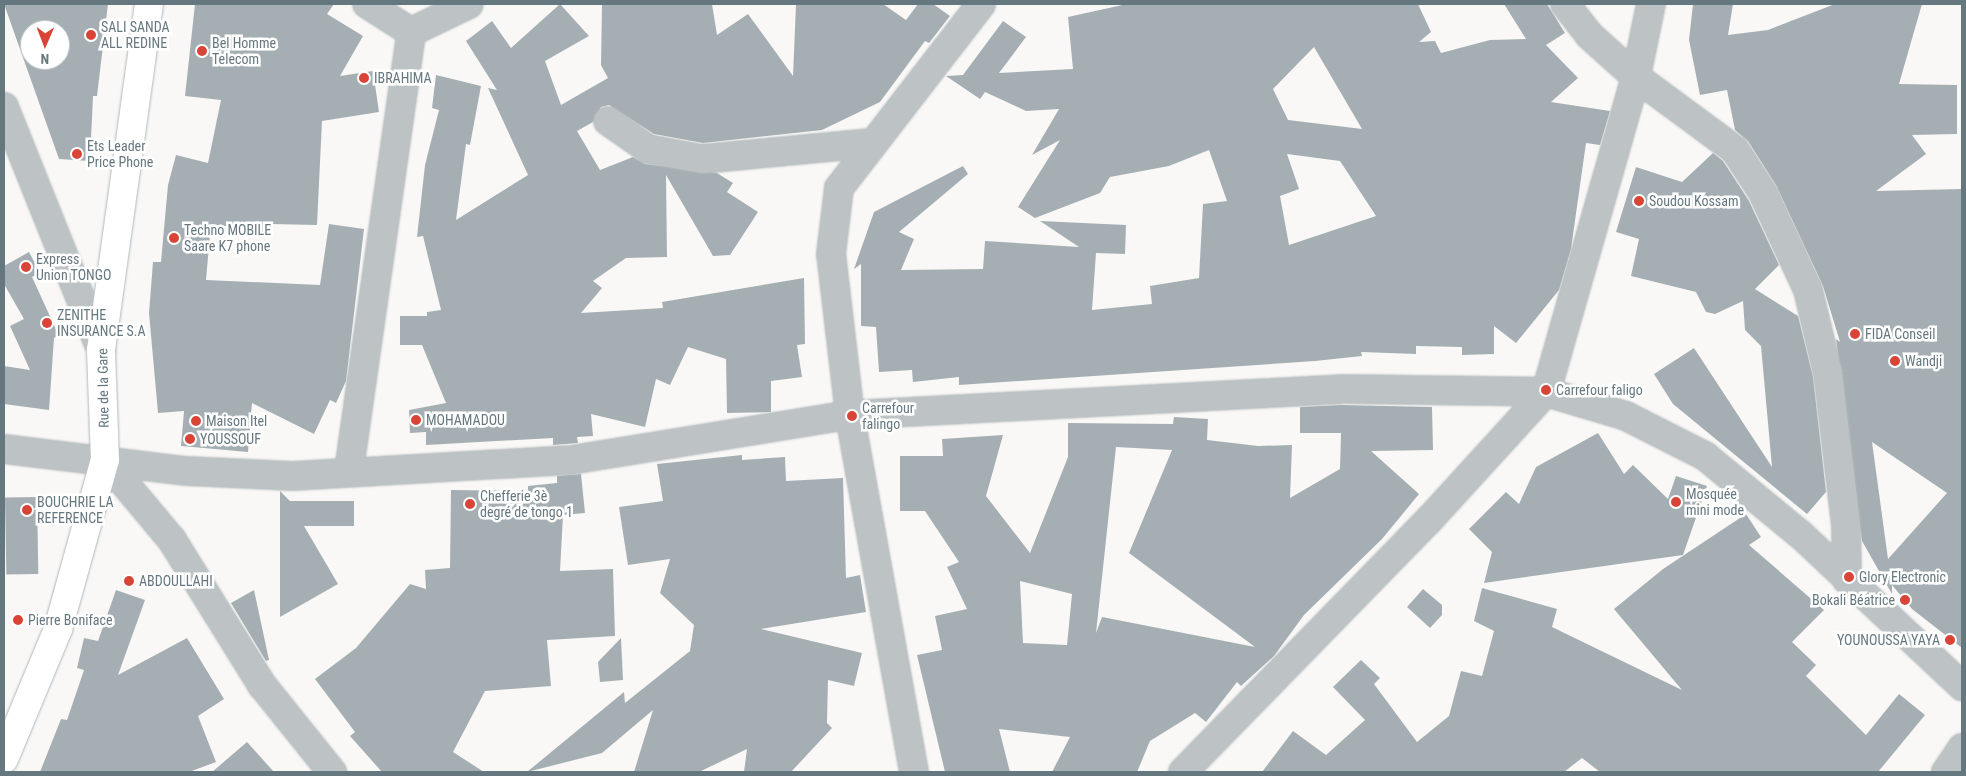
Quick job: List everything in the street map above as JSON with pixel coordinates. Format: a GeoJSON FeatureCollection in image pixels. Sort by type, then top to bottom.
{"type":"FeatureCollection","features":[{"type":"Feature","properties":{"kind":"main road","name":"Rue de la Gare"},"geometry":{"type":"LineString","coordinates":[[4,759],[58,629],[105,460],[101,350],[149,4]]}},
{"type":"Feature","properties":{"kind":"street"},"geometry":{"type":"LineString","coordinates":[[367,4],[411,32]]}},
{"type":"Feature","properties":{"kind":"street"},"geometry":{"type":"LineString","coordinates":[[411,32],[469,4]]}},
{"type":"Feature","properties":{"kind":"street"},"geometry":{"type":"LineString","coordinates":[[914,772],[850,415],[831,254],[839,188],[871,143],[981,4]]}},
{"type":"Feature","properties":{"kind":"street"},"geometry":{"type":"LineString","coordinates":[[1565,4],[1588,35],[1636,77],[1735,150],[1763,193],[1808,290],[1828,374],[1846,526],[1847,580]]}},
{"type":"Feature","properties":{"kind":"street"},"geometry":{"type":"LineString","coordinates":[[1183,772],[1429,520],[1546,392],[1636,77],[1651,4]]}},
{"type":"Feature","properties":{"kind":"street"},"geometry":{"type":"LineString","coordinates":[[349,470],[411,32]]}},
{"type":"Feature","properties":{"kind":"street"},"geometry":{"type":"LineString","coordinates":[[4,107],[101,350]]}},
{"type":"Feature","properties":{"kind":"street"},"geometry":{"type":"LineString","coordinates":[[608,122],[648,149],[702,159],[871,143]]}},
{"type":"Feature","properties":{"kind":"street"},"geometry":{"type":"LineString","coordinates":[[4,450],[105,460],[196,472],[293,476],[349,470],[570,460],[850,415],[1340,389],[1546,392],[1626,416],[1705,456],[1801,535],[1962,686]]}},
{"type":"Feature","properties":{"kind":"street"},"geometry":{"type":"LineString","coordinates":[[105,460],[172,540],[262,685],[332,772]]}},
{"type":"Feature","properties":{"kind":"street"},"geometry":{"type":"LineString","coordinates":[[1946,772],[1962,748]]}},
{"type":"Feature","properties":{"kind":"building"},"geometry":{"type":"Polygon","coordinates":[[[4,4],[108,4],[97,96],[93,96],[90,161],[59,159],[27,70],[70,70],[70,20],[20,20],[20,49],[4,4]]]}},
{"type":"Feature","properties":{"kind":"building"},"geometry":{"type":"Polygon","coordinates":[[[195,4],[334,4],[327,14],[363,36],[340,76],[373,71],[379,112],[322,121],[317,225],[271,224],[270,233],[211,224],[206,280],[320,285],[329,224],[364,229],[346,381],[336,403],[330,400],[314,434],[252,403],[248,452],[181,446],[184,411],[158,413],[149,313],[153,262],[161,262],[168,185],[176,155],[208,163],[221,100],[185,96],[195,4]]]}},
{"type":"Feature","properties":{"kind":"building"},"geometry":{"type":"Polygon","coordinates":[[[560,4],[589,36],[545,61],[561,105],[608,78],[601,65],[602,4],[712,4],[717,35],[748,14],[793,76],[796,4],[883,4],[906,20],[918,4],[933,4],[950,16],[929,43],[925,41],[880,102],[822,130],[703,143],[654,134],[609,105],[601,107],[593,122],[577,131],[600,170],[633,157],[645,164],[717,173],[733,183],[727,192],[758,212],[730,255],[713,256],[666,175],[667,257],[626,258],[593,281],[602,288],[581,313],[663,308],[662,302],[804,278],[805,344],[797,345],[802,377],[771,381],[771,412],[727,413],[726,359],[688,347],[670,385],[656,379],[645,427],[591,414],[593,436],[577,437],[578,443],[553,445],[553,438],[426,445],[426,432],[410,433],[409,410],[446,403],[422,345],[400,345],[400,316],[427,316],[427,312],[441,310],[423,236],[417,237],[425,165],[439,110],[432,108],[436,75],[481,86],[470,145],[466,144],[456,220],[528,175],[488,88],[497,90],[466,41],[492,21],[511,48],[560,4]]]}},
{"type":"Feature","properties":{"kind":"building"},"geometry":{"type":"Polygon","coordinates":[[[1127,4],[1418,4],[1431,32],[1419,42],[1435,41],[1441,53],[1490,40],[1526,39],[1504,4],[1547,4],[1565,33],[1546,45],[1578,78],[1551,102],[1610,111],[1600,145],[1586,143],[1571,249],[1559,290],[1516,343],[1494,326],[1494,354],[1462,355],[1462,347],[1416,346],[1416,354],[1361,352],[1362,356],[1315,361],[959,385],[959,377],[913,382],[912,370],[879,372],[876,327],[861,326],[861,264],[854,269],[874,212],[963,166],[968,174],[899,232],[914,239],[901,270],[983,269],[985,241],[1079,247],[1040,221],[1126,225],[1125,254],[1096,253],[1092,310],[1152,304],[1150,286],[1199,278],[1203,204],[1227,201],[1209,150],[1169,166],[1110,177],[1100,193],[1035,218],[1018,207],[1060,140],[1032,155],[1059,109],[1026,111],[985,92],[980,99],[946,76],[963,75],[1003,21],[1026,37],[999,73],[1073,69],[1068,17],[1127,4]],[[1314,47],[1273,89],[1288,120],[1362,129],[1314,47]],[[1287,154],[1299,189],[1280,196],[1289,245],[1376,216],[1340,161],[1287,154]]]}},
{"type":"Feature","properties":{"kind":"building"},"geometry":{"type":"Polygon","coordinates":[[[1693,4],[1733,4],[1728,35],[1768,30],[1835,4],[1922,4],[1899,84],[1957,85],[1957,134],[1912,135],[1926,154],[1876,191],[1962,189],[1962,648],[1912,609],[1892,585],[1892,594],[1862,541],[1836,339],[1840,342],[1823,286],[1776,185],[1748,141],[1735,130],[1727,90],[1700,95],[1689,40],[1693,4]],[[1872,442],[1888,559],[1947,493],[1872,442]]]}},
{"type":"Feature","properties":{"kind":"building"},"geometry":{"type":"Polygon","coordinates":[[[1713,153],[1723,161],[1749,201],[1779,265],[1755,289],[1798,316],[1813,377],[1826,492],[1807,514],[1673,404],[1654,374],[1694,348],[1772,467],[1761,346],[1745,330],[1743,301],[1715,314],[1706,312],[1696,292],[1631,276],[1639,239],[1616,232],[1636,167],[1682,182],[1713,153]]]}},
{"type":"Feature","properties":{"kind":"building"},"geometry":{"type":"Polygon","coordinates":[[[29,252],[40,273],[32,277],[59,336],[54,338],[49,410],[4,404],[4,366],[30,370],[10,326],[24,319],[4,284],[4,266],[29,252]]]}},
{"type":"Feature","properties":{"kind":"building"},"geometry":{"type":"Polygon","coordinates":[[[1341,405],[1432,407],[1433,450],[1371,451],[1419,494],[1382,539],[1304,615],[1274,656],[1241,686],[1237,682],[1206,722],[1195,713],[1150,741],[1137,772],[1052,772],[1070,737],[999,729],[1010,772],[945,772],[917,655],[942,650],[935,616],[967,609],[947,567],[959,562],[925,511],[900,511],[900,456],[943,456],[942,439],[1003,435],[986,496],[1030,553],[1068,457],[1068,423],[1173,424],[1174,417],[1208,419],[1207,440],[1258,446],[1292,445],[1290,498],[1340,469],[1341,433],[1300,433],[1300,407],[1341,405]],[[1116,447],[1096,633],[1102,617],[1255,647],[1129,553],[1172,450],[1116,447]],[[1020,581],[1023,643],[1067,645],[1072,594],[1020,581]]]}},
{"type":"Feature","properties":{"kind":"building"},"geometry":{"type":"Polygon","coordinates":[[[1598,433],[1624,474],[1633,465],[1668,499],[1676,476],[1707,486],[1683,555],[1484,583],[1492,552],[1469,529],[1506,492],[1519,504],[1536,467],[1598,433]]]}},
{"type":"Feature","properties":{"kind":"building"},"geometry":{"type":"Polygon","coordinates":[[[742,455],[742,460],[785,457],[786,481],[843,478],[846,578],[860,575],[866,612],[761,629],[862,653],[854,686],[828,680],[827,723],[832,728],[791,772],[744,772],[747,749],[699,772],[634,772],[653,710],[602,753],[527,772],[624,692],[625,703],[690,651],[694,625],[660,593],[670,559],[628,565],[619,507],[663,501],[657,464],[742,455]]]}},
{"type":"Feature","properties":{"kind":"building"},"geometry":{"type":"Polygon","coordinates":[[[581,474],[585,513],[563,515],[560,571],[613,569],[615,636],[547,640],[551,686],[485,691],[453,752],[484,772],[382,772],[350,736],[355,732],[315,679],[356,648],[410,584],[426,589],[425,570],[450,568],[451,490],[528,491],[528,486],[557,483],[557,476],[581,474]]]}},
{"type":"Feature","properties":{"kind":"building"},"geometry":{"type":"Polygon","coordinates":[[[280,491],[290,501],[354,501],[354,526],[304,526],[338,584],[280,617],[280,491]]]}},
{"type":"Feature","properties":{"kind":"building"},"geometry":{"type":"Polygon","coordinates":[[[37,497],[38,574],[6,575],[5,498],[37,497]]]}},
{"type":"Feature","properties":{"kind":"building"},"geometry":{"type":"Polygon","coordinates":[[[1746,514],[1761,537],[1749,545],[1824,610],[1792,642],[1816,665],[1806,676],[1866,735],[1899,694],[1925,715],[1878,772],[1600,772],[1582,758],[1564,772],[1262,772],[1293,731],[1326,755],[1365,720],[1333,687],[1361,660],[1380,678],[1374,684],[1417,742],[1449,716],[1461,671],[1482,676],[1494,631],[1474,621],[1482,588],[1557,609],[1552,627],[1682,690],[1614,609],[1663,569],[1746,514]]]}},
{"type":"Feature","properties":{"kind":"building"},"geometry":{"type":"Polygon","coordinates":[[[1423,589],[1442,605],[1442,615],[1430,628],[1407,607],[1423,589]]]}},
{"type":"Feature","properties":{"kind":"building"},"geometry":{"type":"Polygon","coordinates":[[[116,590],[145,600],[118,675],[187,638],[224,699],[198,716],[216,762],[189,772],[40,772],[61,719],[67,720],[84,670],[77,668],[84,638],[98,641],[116,590]]]}},
{"type":"Feature","properties":{"kind":"building"},"geometry":{"type":"Polygon","coordinates":[[[254,590],[269,660],[266,661],[231,603],[254,590]]]}},
{"type":"Feature","properties":{"kind":"building"},"geometry":{"type":"Polygon","coordinates":[[[621,638],[623,680],[600,682],[598,662],[621,638]]]}},
{"type":"Feature","properties":{"kind":"building"},"geometry":{"type":"Polygon","coordinates":[[[247,742],[274,772],[212,772],[247,742]]]}},
{"type":"Feature","properties":{"kind":"place","name":"SALI SANDA ALL REDINE"},"geometry":{"type":"Point","coordinates":[91,35]}},
{"type":"Feature","properties":{"kind":"place","name":"Bel Homme Telecom"},"geometry":{"type":"Point","coordinates":[202,51]}},
{"type":"Feature","properties":{"kind":"place","name":"IBRAHIMA"},"geometry":{"type":"Point","coordinates":[364,78]}},
{"type":"Feature","properties":{"kind":"place","name":"Ets Leader Price Phone"},"geometry":{"type":"Point","coordinates":[77,154]}},
{"type":"Feature","properties":{"kind":"place","name":"Soudou Kossam"},"geometry":{"type":"Point","coordinates":[1639,201]}},
{"type":"Feature","properties":{"kind":"place","name":"Techno MOBILE Saare K7 phone"},"geometry":{"type":"Point","coordinates":[174,238]}},
{"type":"Feature","properties":{"kind":"place","name":"Express Union TONGO"},"geometry":{"type":"Point","coordinates":[26,267]}},
{"type":"Feature","properties":{"kind":"place","name":"ZENITHE INSURANCE S.A"},"geometry":{"type":"Point","coordinates":[47,323]}},
{"type":"Feature","properties":{"kind":"place","name":"FIDA Conseil"},"geometry":{"type":"Point","coordinates":[1855,334]}},
{"type":"Feature","properties":{"kind":"place","name":"Wandji"},"geometry":{"type":"Point","coordinates":[1895,361]}},
{"type":"Feature","properties":{"kind":"place","name":"Carrefour faligo"},"geometry":{"type":"Point","coordinates":[1546,390]}},
{"type":"Feature","properties":{"kind":"place","name":"Carrefour falingo"},"geometry":{"type":"Point","coordinates":[852,416]}},
{"type":"Feature","properties":{"kind":"place","name":"MOHAMADOU"},"geometry":{"type":"Point","coordinates":[416,420]}},
{"type":"Feature","properties":{"kind":"place","name":"Maison Itel"},"geometry":{"type":"Point","coordinates":[196,421]}},
{"type":"Feature","properties":{"kind":"place","name":"YOUSSOUF"},"geometry":{"type":"Point","coordinates":[190,439]}},
{"type":"Feature","properties":{"kind":"place","name":"Mosquée mini mode"},"geometry":{"type":"Point","coordinates":[1676,502]}},
{"type":"Feature","properties":{"kind":"place","name":"Chefferie 3è degré de tongo 1"},"geometry":{"type":"Point","coordinates":[470,504]}},
{"type":"Feature","properties":{"kind":"place","name":"BOUCHRIE LA REFERENCE"},"geometry":{"type":"Point","coordinates":[27,510]}},
{"type":"Feature","properties":{"kind":"place","name":"Glory Electronic"},"geometry":{"type":"Point","coordinates":[1849,577]}},
{"type":"Feature","properties":{"kind":"place","name":"ABDOULLAHI"},"geometry":{"type":"Point","coordinates":[129,581]}},
{"type":"Feature","properties":{"kind":"place","name":"Bokali Béatrice"},"geometry":{"type":"Point","coordinates":[1905,600]}},
{"type":"Feature","properties":{"kind":"place","name":"Pierre Boniface"},"geometry":{"type":"Point","coordinates":[18,620]}},
{"type":"Feature","properties":{"kind":"place","name":"YOUNOUSSA YAYA"},"geometry":{"type":"Point","coordinates":[1950,640]}}]}
